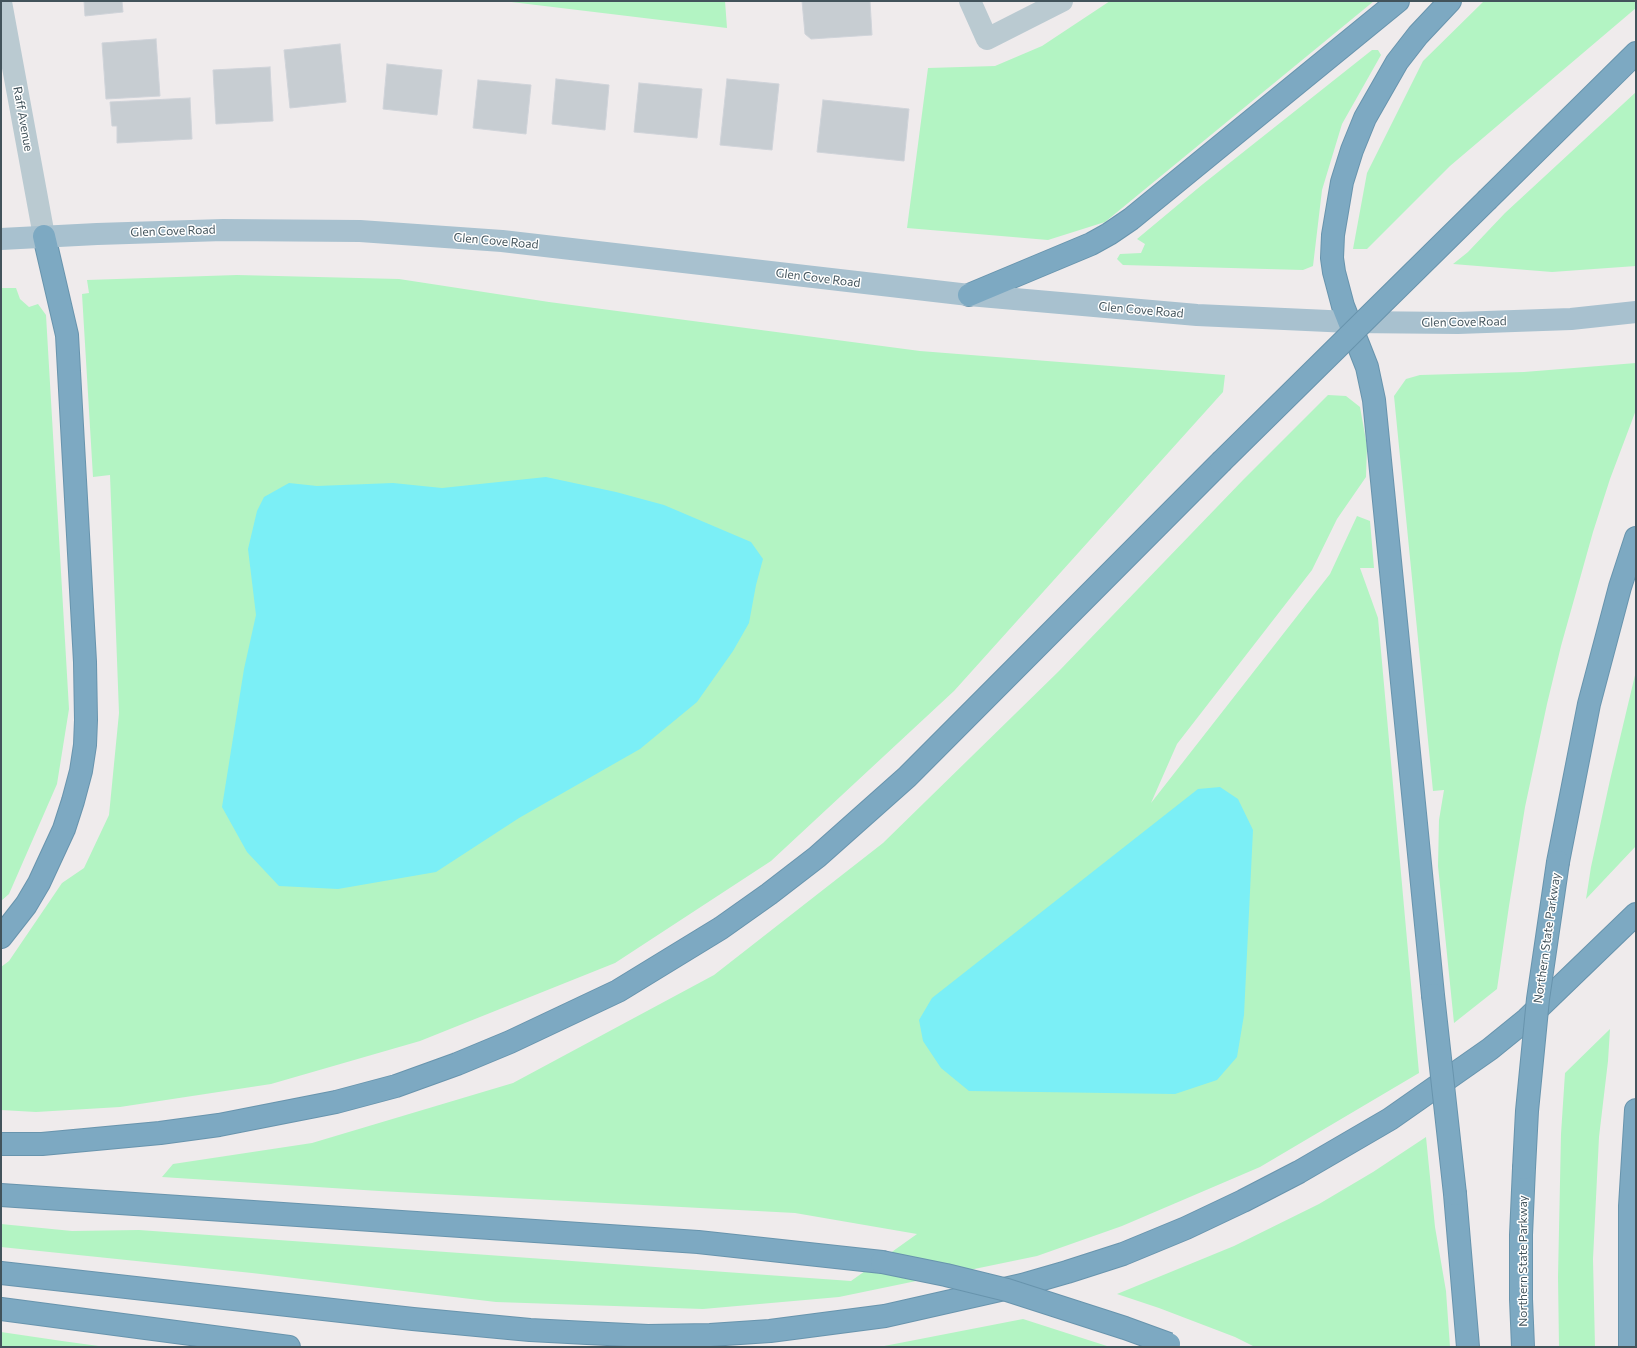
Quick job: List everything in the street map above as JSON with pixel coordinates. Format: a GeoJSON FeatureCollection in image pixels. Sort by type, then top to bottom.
{"type":"FeatureCollection","features":[{"type":"Feature","properties":{"kind":"highway"},"geometry":{"type":"LineString","coordinates":[[969,295],[1091,244],[1132,219],[1398,1]]}},
{"type":"Feature","properties":{"kind":"highway"},"geometry":{"type":"LineString","coordinates":[[1450,1],[1418,35],[1396,62],[1365,118],[1352,150],[1342,182],[1333,235],[1332,258],[1341,301],[1367,367],[1374,400],[1433,994],[1455,1194],[1468,1347]]}},
{"type":"Feature","properties":{"kind":"highway"},"geometry":{"type":"LineString","coordinates":[[1,1144],[42,1144],[160,1133],[226,1123],[336,1102],[396,1086],[457,1064],[510,1042],[618,991],[721,928],[769,894],[829,847],[907,777],[1221,462],[1636,53]]}},
{"type":"Feature","properties":{"kind":"highway"},"geometry":{"type":"LineString","coordinates":[[1,937],[26,905],[39,883],[64,829],[81,771],[86,726],[85,662],[66,335],[44,236]]}},
{"type":"Feature","properties":{"kind":"highway","name":"Northern State Parkway"},"geometry":{"type":"LineString","coordinates":[[1523,1347],[1521,1235],[1527,1111],[1538,998],[1558,862],[1591,697],[1620,587],[1636,538]]}},
{"type":"Feature","properties":{"kind":"highway"},"geometry":{"type":"LineString","coordinates":[[1,1273],[413,1319],[523,1329],[648,1336],[710,1335],[770,1331],[885,1316],[1022,1285],[1123,1254],[1207,1218],[1299,1172],[1390,1119],[1490,1050],[1532,1014],[1636,914]]}},
{"type":"Feature","properties":{"kind":"highway"},"geometry":{"type":"LineString","coordinates":[[1630,1347],[1630,1213],[1636,1110]]}},
{"type":"Feature","properties":{"kind":"highway"},"geometry":{"type":"LineString","coordinates":[[1,1195],[698,1242],[882,1262],[946,1275],[1007,1290],[1125,1328],[1172,1346]]}},
{"type":"Feature","properties":{"kind":"highway"},"geometry":{"type":"LineString","coordinates":[[1,1309],[288,1347]]}},
{"type":"Feature","properties":{"kind":"main road","name":"Glen Cove Road"},"geometry":{"type":"LineString","coordinates":[[1,239],[44,236],[285,229],[428,234],[581,249],[969,295],[1197,315],[1350,322],[1451,323],[1571,319],[1636,312]]}},
{"type":"Feature","properties":{"kind":"street"},"geometry":{"type":"LineString","coordinates":[[970,1],[987,39],[1062,1]]}},
{"type":"Feature","properties":{"kind":"street","name":"Raff Avenue"},"geometry":{"type":"LineString","coordinates":[[1,2],[44,236]]}},
{"type":"Feature","properties":{"kind":"green space"},"geometry":{"type":"Polygon","coordinates":[[[503,1],[725,1],[727,28],[503,1]]]}},
{"type":"Feature","properties":{"kind":"green space"},"geometry":{"type":"Polygon","coordinates":[[[1110,1],[1374,1],[1105,222],[1048,240],[907,228],[928,68],[995,66],[1042,46],[1110,1]]]}},
{"type":"Feature","properties":{"kind":"green space"},"geometry":{"type":"Polygon","coordinates":[[[1484,1],[1636,1],[1636,8],[1450,166],[1367,249],[1353,249],[1367,173],[1423,61],[1484,1]]]}},
{"type":"Feature","properties":{"kind":"green space"},"geometry":{"type":"Polygon","coordinates":[[[1372,50],[1378,50],[1381,55],[1342,124],[1322,190],[1313,266],[1303,270],[1123,265],[1117,259],[1120,254],[1141,253],[1145,244],[1137,239],[1203,184],[1372,50]]]}},
{"type":"Feature","properties":{"kind":"green space"},"geometry":{"type":"Polygon","coordinates":[[[1636,92],[1636,266],[1552,272],[1453,264],[1468,252],[1505,213],[1636,92]]]}},
{"type":"Feature","properties":{"kind":"green space"},"geometry":{"type":"Polygon","coordinates":[[[237,275],[399,279],[549,302],[920,351],[1225,375],[1223,392],[954,691],[771,861],[615,963],[420,1041],[271,1084],[120,1107],[36,1112],[1,1110],[1,967],[9,961],[62,883],[84,868],[109,815],[119,713],[110,475],[93,477],[82,294],[89,293],[87,280],[237,275]]]}},
{"type":"Feature","properties":{"kind":"green space"},"geometry":{"type":"Polygon","coordinates":[[[1,288],[16,288],[20,299],[29,307],[38,304],[46,315],[69,709],[57,784],[9,894],[1,901],[1,288]]]}},
{"type":"Feature","properties":{"kind":"green space"},"geometry":{"type":"Polygon","coordinates":[[[1636,363],[1636,410],[1610,479],[1593,532],[1561,646],[1547,704],[1525,807],[1497,989],[1454,1023],[1438,866],[1439,820],[1444,790],[1433,791],[1394,396],[1406,379],[1420,375],[1524,372],[1636,363]]]}},
{"type":"Feature","properties":{"kind":"green space"},"geometry":{"type":"Polygon","coordinates":[[[1328,395],[1346,396],[1360,407],[1367,446],[1366,477],[1337,519],[1312,570],[1177,744],[1151,803],[1330,574],[1357,516],[1370,521],[1374,568],[1360,568],[1378,618],[1419,1073],[1260,1167],[1122,1226],[1037,1256],[839,1297],[703,1309],[496,1302],[252,1273],[1,1247],[1,1224],[72,1231],[139,1230],[851,1281],[917,1234],[795,1213],[379,1191],[162,1177],[173,1164],[312,1143],[513,1083],[714,975],[883,843],[1059,671],[1243,480],[1328,395]]]}},
{"type":"Feature","properties":{"kind":"green space"},"geometry":{"type":"Polygon","coordinates":[[[1636,671],[1636,846],[1586,899],[1591,867],[1610,780],[1636,671]]]}},
{"type":"Feature","properties":{"kind":"green space"},"geometry":{"type":"Polygon","coordinates":[[[1610,1029],[1608,1061],[1599,1137],[1593,1259],[1595,1347],[1559,1347],[1558,1277],[1561,1134],[1565,1073],[1610,1029]]]}},
{"type":"Feature","properties":{"kind":"green space"},"geometry":{"type":"Polygon","coordinates":[[[1426,1137],[1435,1227],[1446,1291],[1450,1347],[1255,1347],[1235,1337],[1159,1308],[1117,1294],[1234,1246],[1319,1204],[1373,1172],[1426,1137]]]}},
{"type":"Feature","properties":{"kind":"green space"},"geometry":{"type":"Polygon","coordinates":[[[1023,1319],[1110,1347],[879,1347],[1023,1319]]]}},
{"type":"Feature","properties":{"kind":"green space"},"geometry":{"type":"Polygon","coordinates":[[[1,1332],[62,1341],[106,1347],[1,1347],[1,1332]]]}},
{"type":"Feature","properties":{"kind":"water"},"geometry":{"type":"Polygon","coordinates":[[[546,477],[616,492],[664,505],[751,542],[763,559],[756,585],[749,623],[733,651],[697,702],[640,749],[519,818],[436,872],[338,889],[279,886],[247,852],[222,807],[244,669],[256,615],[248,549],[257,511],[264,497],[289,483],[317,486],[393,483],[442,488],[546,477]]]}},
{"type":"Feature","properties":{"kind":"water"},"geometry":{"type":"Polygon","coordinates":[[[1220,787],[1238,799],[1253,830],[1244,1015],[1237,1057],[1217,1080],[1175,1094],[969,1091],[941,1068],[923,1041],[919,1020],[932,998],[1198,789],[1220,787]]]}},
{"type":"Feature","properties":{"kind":"building"},"geometry":{"type":"Polygon","coordinates":[[[84,1],[122,1],[123,12],[85,16],[84,1]]]}},
{"type":"Feature","properties":{"kind":"building"},"geometry":{"type":"Polygon","coordinates":[[[802,1],[870,1],[872,35],[811,39],[805,34],[802,1]]]}},
{"type":"Feature","properties":{"kind":"building"},"geometry":{"type":"Polygon","coordinates":[[[156,39],[160,96],[106,99],[102,43],[156,39]]]}},
{"type":"Feature","properties":{"kind":"building"},"geometry":{"type":"Polygon","coordinates":[[[340,44],[346,102],[290,108],[284,50],[340,44]]]}},
{"type":"Feature","properties":{"kind":"building"},"geometry":{"type":"Polygon","coordinates":[[[387,64],[442,70],[437,115],[383,109],[387,64]]]}},
{"type":"Feature","properties":{"kind":"building"},"geometry":{"type":"Polygon","coordinates":[[[270,67],[273,121],[216,124],[213,70],[270,67]]]}},
{"type":"Feature","properties":{"kind":"building"},"geometry":{"type":"Polygon","coordinates":[[[556,79],[609,85],[605,130],[552,124],[556,79]]]}},
{"type":"Feature","properties":{"kind":"building"},"geometry":{"type":"Polygon","coordinates":[[[727,79],[779,84],[772,150],[720,145],[727,79]]]}},
{"type":"Feature","properties":{"kind":"building"},"geometry":{"type":"Polygon","coordinates":[[[478,80],[531,85],[526,134],[473,128],[478,80]]]}},
{"type":"Feature","properties":{"kind":"building"},"geometry":{"type":"Polygon","coordinates":[[[639,83],[702,89],[697,138],[634,132],[639,83]]]}},
{"type":"Feature","properties":{"kind":"building"},"geometry":{"type":"Polygon","coordinates":[[[190,98],[192,139],[117,143],[117,126],[112,126],[110,102],[190,98]]]}},
{"type":"Feature","properties":{"kind":"building"},"geometry":{"type":"Polygon","coordinates":[[[823,100],[909,109],[904,161],[817,152],[823,100]]]}}]}
